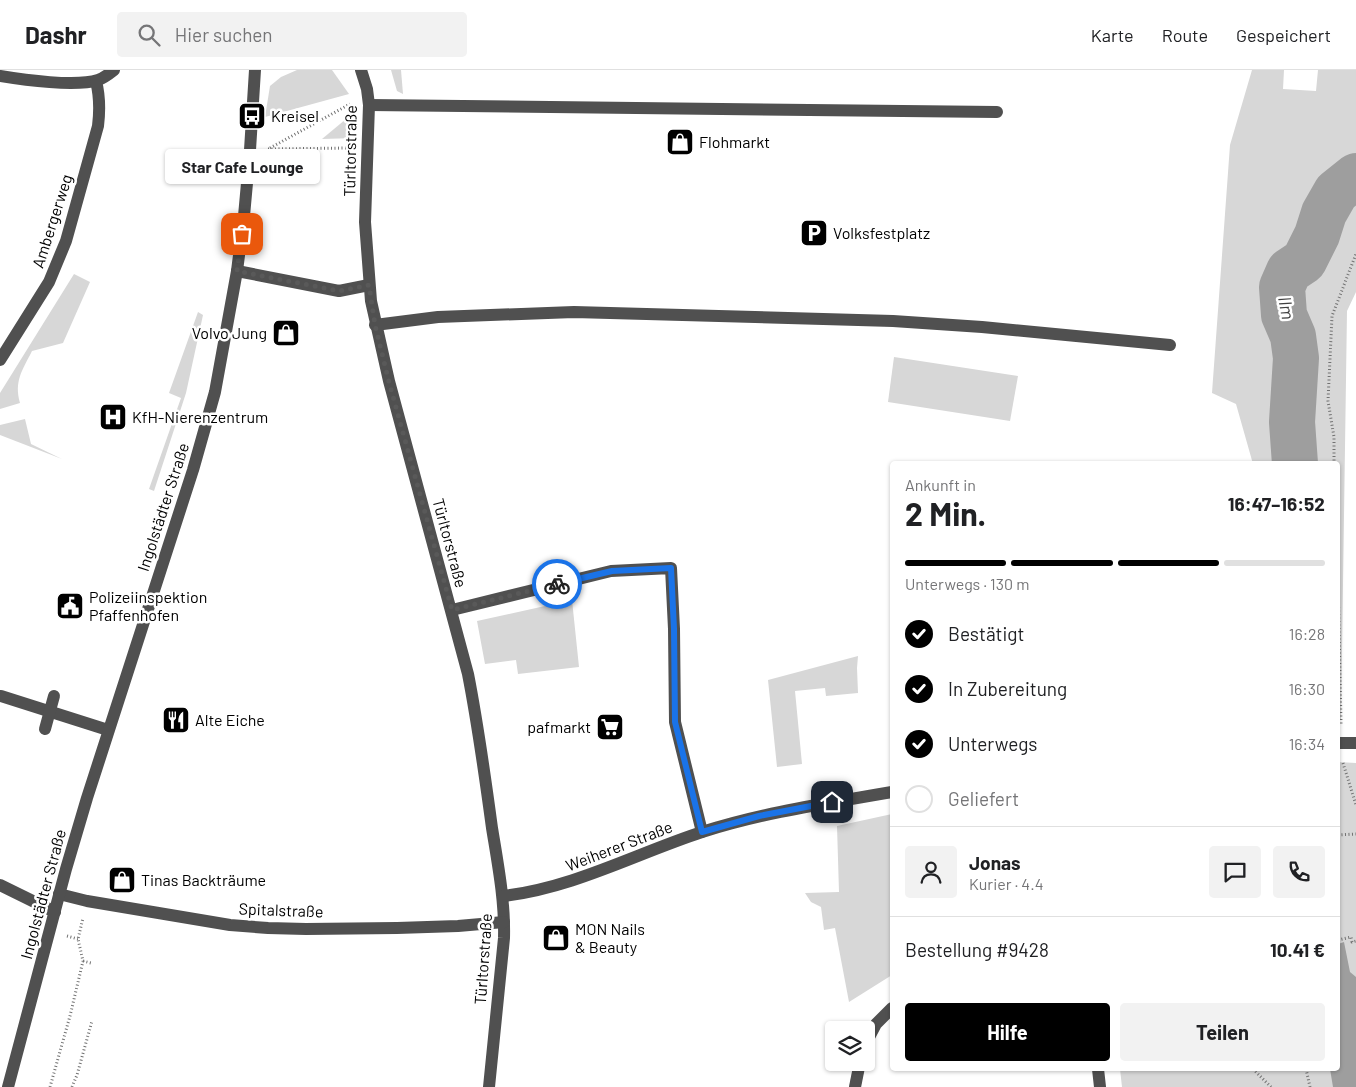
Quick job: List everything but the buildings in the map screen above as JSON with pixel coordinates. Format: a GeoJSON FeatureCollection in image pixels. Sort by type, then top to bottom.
{"type":"FeatureCollection","features":[{"type":"Feature","properties":{"kind":"street"},"geometry":{"type":"LineString","coordinates":[[0,76],[44,82],[84,82],[96,81],[114,70]]}},
{"type":"Feature","properties":{"kind":"street","name":"Ingolstädter Straße"},"geometry":{"type":"LineString","coordinates":[[8,1087],[59,894],[108,730],[193,470],[215,392],[237,271],[250,150],[255,70]]}},
{"type":"Feature","properties":{"kind":"street","name":"Türltorstraße"},"geometry":{"type":"LineString","coordinates":[[362,70],[367,89],[368,105],[365,222],[369,285],[375,325],[468,674],[477,721],[503,896],[502,962],[489,1087]]}},
{"type":"Feature","properties":{"kind":"street","name":"Ambergerweg"},"geometry":{"type":"LineString","coordinates":[[0,360],[49,282],[66,241],[98,126],[100,109],[96,81]]}},
{"type":"Feature","properties":{"kind":"street"},"geometry":{"type":"LineString","coordinates":[[368,105],[997,112]]}},
{"type":"Feature","properties":{"kind":"street"},"geometry":{"type":"LineString","coordinates":[[237,271],[339,291],[369,285]]}},
{"type":"Feature","properties":{"kind":"street"},"geometry":{"type":"LineString","coordinates":[[375,325],[438,317],[574,312],[893,321],[982,327],[1170,345]]}},
{"type":"Feature","properties":{"kind":"street"},"geometry":{"type":"LineString","coordinates":[[452,610],[612,571],[671,568],[675,722],[702,832]]}},
{"type":"Feature","properties":{"kind":"street"},"geometry":{"type":"LineString","coordinates":[[1,696],[108,730]]}},
{"type":"Feature","properties":{"kind":"street"},"geometry":{"type":"LineString","coordinates":[[45,729],[54,696]]}},
{"type":"Feature","properties":{"kind":"street"},"geometry":{"type":"LineString","coordinates":[[1340,743],[1356,743]]}},
{"type":"Feature","properties":{"kind":"street","name":"Weiherer Straße"},"geometry":{"type":"LineString","coordinates":[[503,896],[527,893],[571,882],[702,832],[778,813],[890,792]]}},
{"type":"Feature","properties":{"kind":"street"},"geometry":{"type":"LineString","coordinates":[[0,885],[55,912]]}},
{"type":"Feature","properties":{"kind":"street","name":"Spitalstraße"},"geometry":{"type":"LineString","coordinates":[[59,894],[87,901],[230,924],[268,928],[397,928],[504,922]]}},
{"type":"Feature","properties":{"kind":"street"},"geometry":{"type":"LineString","coordinates":[[875,1026],[890,1010]]}},
{"type":"Feature","properties":{"kind":"street"},"geometry":{"type":"LineString","coordinates":[[855,1087],[858,1071]]}},
{"type":"Feature","properties":{"kind":"street"},"geometry":{"type":"LineString","coordinates":[[1098,1071],[1100,1087]]}},
{"type":"Feature","properties":{"kind":"path"},"geometry":{"type":"LineString","coordinates":[[267,149],[350,104],[368,105]]}},
{"type":"Feature","properties":{"kind":"path"},"geometry":{"type":"LineString","coordinates":[[250,150],[367,148]]}},
{"type":"Feature","properties":{"kind":"path"},"geometry":{"type":"LineString","coordinates":[[1334,461],[1334,437],[1328,401],[1332,316],[1356,254]]}},
{"type":"Feature","properties":{"kind":"path"},"geometry":{"type":"LineString","coordinates":[[1340,673],[1341,720]]}},
{"type":"Feature","properties":{"kind":"path"},"geometry":{"type":"LineString","coordinates":[[1340,835],[1356,834]]}},
{"type":"Feature","properties":{"kind":"path"},"geometry":{"type":"LineString","coordinates":[[50,1087],[83,961],[78,939],[87,901]]}},
{"type":"Feature","properties":{"kind":"path"},"geometry":{"type":"LineString","coordinates":[[1340,940],[1351,937],[1352,942],[1356,941]]}},
{"type":"Feature","properties":{"kind":"path"},"geometry":{"type":"LineString","coordinates":[[83,961],[91,963]]}},
{"type":"Feature","properties":{"kind":"path"},"geometry":{"type":"LineString","coordinates":[[72,1087],[92,1021]]}},
{"type":"Feature","properties":{"kind":"path"},"geometry":{"type":"LineString","coordinates":[[1255,1071],[1271,1087]]}},
{"type":"Feature","properties":{"kind":"path"},"geometry":{"type":"LineString","coordinates":[[1306,1071],[1310,1087]]}},
{"type":"Feature","properties":{"kind":"shaded area"},"geometry":{"type":"Polygon","coordinates":[[[297,70],[332,70],[349,94],[265,117],[270,86],[281,77],[297,70]]]}},
{"type":"Feature","properties":{"kind":"shaded area"},"geometry":{"type":"Polygon","coordinates":[[[391,70],[401,70],[403,94],[397,91],[391,70]]]}},
{"type":"Feature","properties":{"kind":"shaded area"},"geometry":{"type":"Polygon","coordinates":[[[1252,70],[1284,70],[1283,89],[1316,91],[1318,70],[1356,70],[1356,292],[1347,311],[1341,720],[1340,461],[1252,461],[1236,404],[1212,393],[1230,145],[1252,70]]]}},
{"type":"Feature","properties":{"kind":"shaded area"},"geometry":{"type":"Polygon","coordinates":[[[352,114],[356,138],[322,139],[352,114]]]}},
{"type":"Feature","properties":{"kind":"shaded area"},"geometry":{"type":"Polygon","coordinates":[[[74,274],[90,282],[63,343],[32,351],[22,370],[19,382],[18,395],[20,403],[0,409],[0,393],[74,274]]]}},
{"type":"Feature","properties":{"kind":"shaded area"},"geometry":{"type":"Polygon","coordinates":[[[198,312],[203,315],[186,393],[154,491],[149,489],[181,398],[169,393],[198,312]]]}},
{"type":"Feature","properties":{"kind":"shaded area"},"geometry":{"type":"Polygon","coordinates":[[[894,357],[1018,376],[1010,421],[888,402],[894,357]]]}},
{"type":"Feature","properties":{"kind":"shaded area"},"geometry":{"type":"Polygon","coordinates":[[[25,419],[31,444],[62,459],[0,435],[0,425],[25,419]]]}},
{"type":"Feature","properties":{"kind":"shaded area"},"geometry":{"type":"Polygon","coordinates":[[[572,600],[579,667],[518,674],[516,660],[485,664],[477,621],[572,600]]]}},
{"type":"Feature","properties":{"kind":"shaded area"},"geometry":{"type":"Polygon","coordinates":[[[858,656],[858,693],[826,696],[825,688],[795,691],[802,764],[777,767],[768,680],[858,656]]]}},
{"type":"Feature","properties":{"kind":"shaded area"},"geometry":{"type":"Polygon","coordinates":[[[1340,762],[1356,763],[1356,1087],[1122,1087],[1120,1071],[1340,1071],[1340,762]]]}},
{"type":"Feature","properties":{"kind":"shaded area"},"geometry":{"type":"Polygon","coordinates":[[[890,814],[890,976],[849,1002],[835,928],[824,930],[821,907],[811,902],[805,893],[839,892],[837,826],[890,814]]]}},
{"type":"Feature","properties":{"kind":"shaded area"},"geometry":{"type":"Polygon","coordinates":[[[1344,942],[1350,972],[1356,977],[1356,1087],[1333,1087],[1330,1071],[1340,1071],[1340,943],[1344,942]]]}},
{"type":"Feature","properties":{"kind":"waterway","name":"Ilm"},"geometry":{"type":"LineString","coordinates":[[1295,461],[1292,422],[1296,358],[1293,336],[1284,315],[1282,287],[1289,271],[1304,261],[1317,235],[1324,213],[1336,192],[1356,176]]}},
{"type":"Feature","properties":{"kind":"way so far"},"geometry":{"type":"LineString","coordinates":[[242,234],[237,271],[339,291],[369,285],[375,325],[389,382],[452,610],[557,584]]}},
{"type":"Feature","properties":{"kind":"place","name":"Kreisel"},"geometry":{"type":"Point","coordinates":[252,116]}},
{"type":"Feature","properties":{"kind":"place","name":"Flohmarkt"},"geometry":{"type":"Point","coordinates":[680,142]}},
{"type":"Feature","properties":{"kind":"place","name":"Volksfestplatz"},"geometry":{"type":"Point","coordinates":[814,233]}},
{"type":"Feature","properties":{"kind":"place","name":"Star Cafe Lounge"},"geometry":{"type":"Point","coordinates":[242,234]}},
{"type":"Feature","properties":{"kind":"place","name":"Volvo Jung"},"geometry":{"type":"Point","coordinates":[286,333]}},
{"type":"Feature","properties":{"kind":"place","name":"KfH-Nierenzentrum"},"geometry":{"type":"Point","coordinates":[113,417]}},
{"type":"Feature","properties":{"kind":"place","name":"Polizeiinspektion Pfaffenhofen"},"geometry":{"type":"Point","coordinates":[70,606]}},
{"type":"Feature","properties":{"kind":"place","name":"Alte Eiche"},"geometry":{"type":"Point","coordinates":[176,720]}},
{"type":"Feature","properties":{"kind":"place","name":"pafmarkt"},"geometry":{"type":"Point","coordinates":[610,727]}},
{"type":"Feature","properties":{"kind":"place","name":"Tinas Backträume"},"geometry":{"type":"Point","coordinates":[122,880]}},
{"type":"Feature","properties":{"kind":"place","name":"MON Nails & Beauty"},"geometry":{"type":"Point","coordinates":[556,938]}},
{"type":"Feature","properties":{"kind":"route"},"geometry":{"type":"LineString","coordinates":[[557,584],[612,571],[671,568],[675,722],[702,832],[759,816],[832,802]]}}]}
